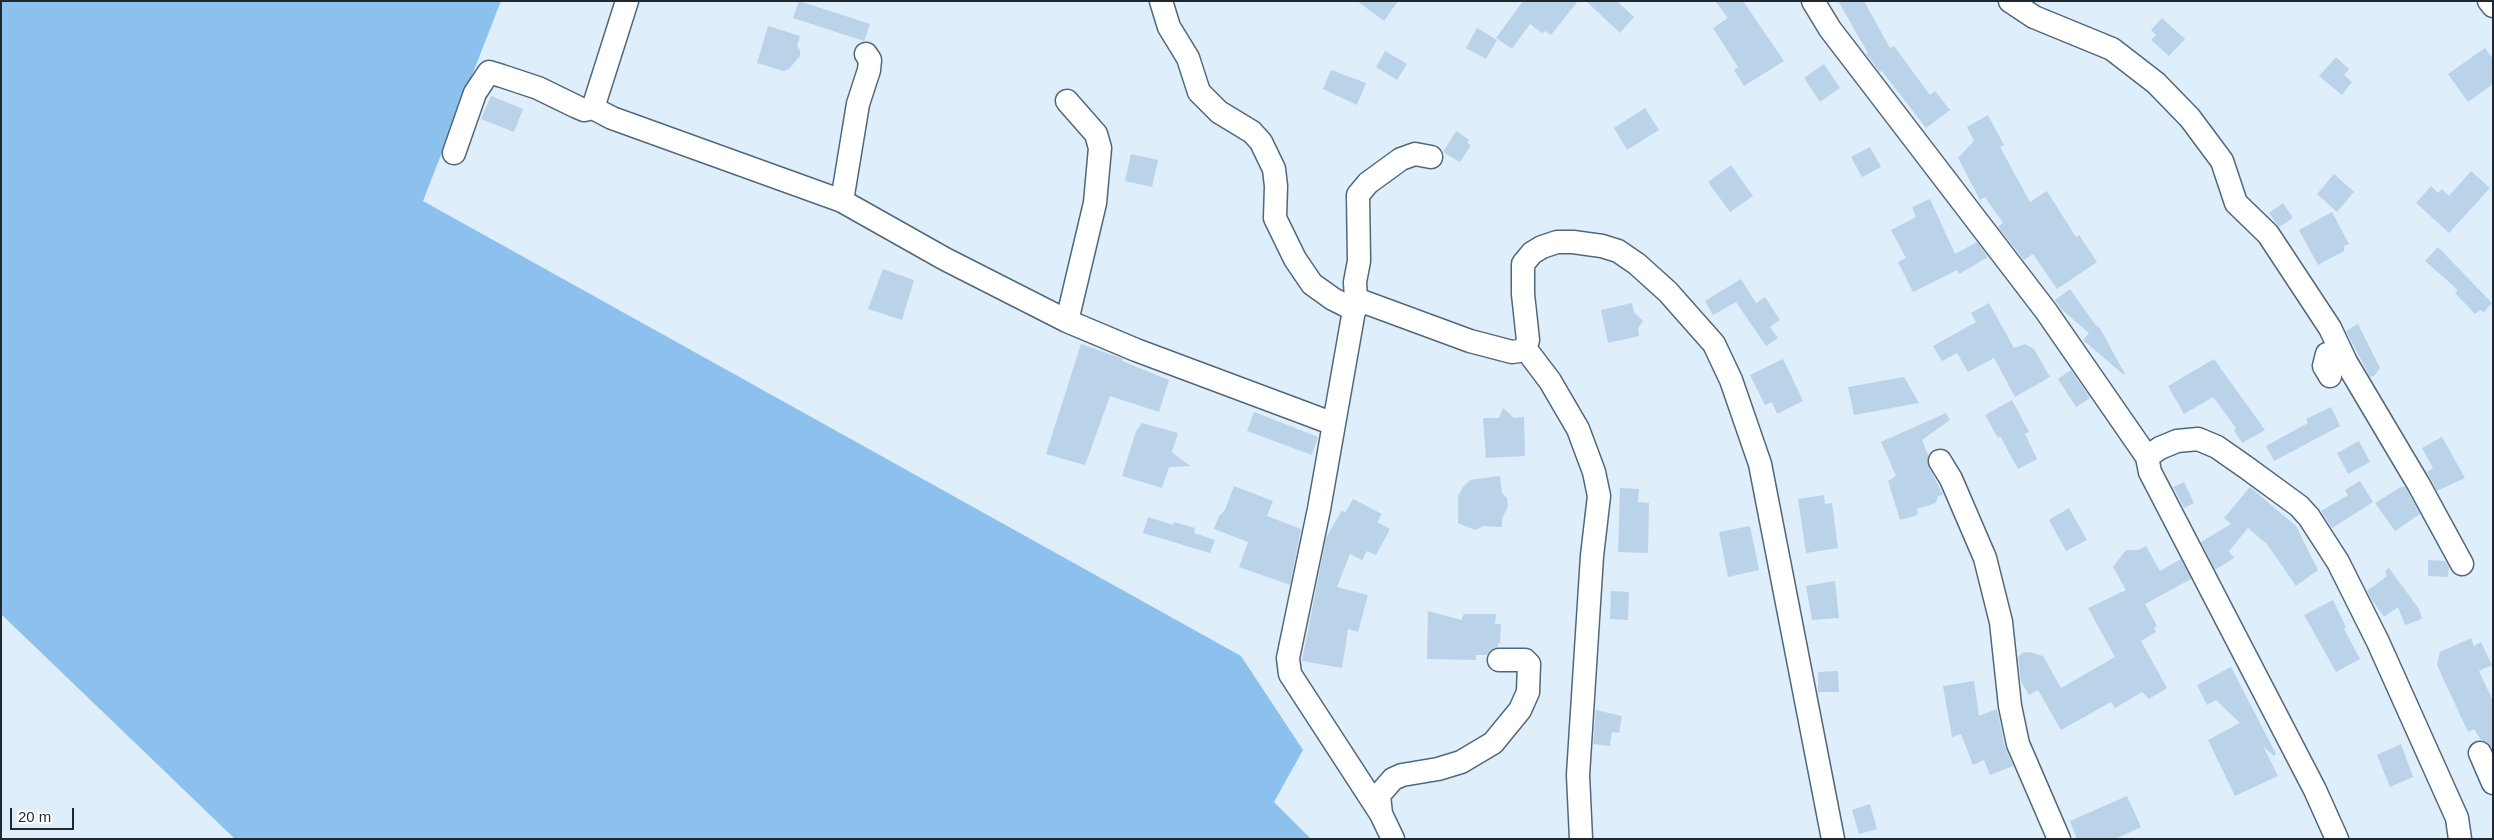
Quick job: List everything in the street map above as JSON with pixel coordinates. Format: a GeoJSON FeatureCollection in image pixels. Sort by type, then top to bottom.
{"type":"FeatureCollection","features":[{"type":"Feature","properties":{"kind":"street"},"geometry":{"type":"LineString","coordinates":[[593,108],[627,1]]}},
{"type":"Feature","properties":{"kind":"street"},"geometry":{"type":"LineString","coordinates":[[1161,1],[1169,27],[1188,58],[1199,92],[1219,112],[1252,132],[1261,142],[1274,170],[1276,186],[1275,218],[1295,259],[1312,284],[1334,299],[1356,304],[1470,341],[1512,352],[1525,348]]}},
{"type":"Feature","properties":{"kind":"street"},"geometry":{"type":"LineString","coordinates":[[1813,1],[1830,29],[2046,311],[2147,457],[2150,472],[2315,790],[2337,839]]}},
{"type":"Feature","properties":{"kind":"street"},"geometry":{"type":"LineString","coordinates":[[2010,1],[2034,16],[2112,48],[2156,83],[2190,118],[2222,161],[2236,203],[2268,234],[2330,328],[2340,349],[2462,564]]}},
{"type":"Feature","properties":{"kind":"street"},"geometry":{"type":"LineString","coordinates":[[2489,1],[2493,6]]}},
{"type":"Feature","properties":{"kind":"street"},"geometry":{"type":"LineString","coordinates":[[842,201],[858,104],[869,70],[870,60],[866,54]]}},
{"type":"Feature","properties":{"kind":"street"},"geometry":{"type":"LineString","coordinates":[[454,153],[475,93],[488,72],[538,88],[584,110],[593,108],[612,118],[676,142],[842,201],[945,259],[1067,321],[1136,350],[1334,424]]}},
{"type":"Feature","properties":{"kind":"street"},"geometry":{"type":"LineString","coordinates":[[1067,101],[1096,134],[1100,148],[1095,203],[1067,321]]}},
{"type":"Feature","properties":{"kind":"street"},"geometry":{"type":"LineString","coordinates":[[1393,839],[1381,814],[1290,674],[1288,658],[1319,509],[1342,369],[1356,304],[1356,282],[1359,261],[1358,195],[1368,183],[1401,159],[1415,154],[1431,157]]}},
{"type":"Feature","properties":{"kind":"street"},"geometry":{"type":"LineString","coordinates":[[1581,839],[1578,775],[1592,556],[1599,496],[1594,472],[1578,429],[1550,381],[1525,348],[1528,330],[1522,278],[1524,264],[1532,253],[1557,242],[1587,242],[1602,246],[1618,251],[1636,264],[1668,292],[1714,344],[1731,380],[1760,464],[1833,839]]}},
{"type":"Feature","properties":{"kind":"street"},"geometry":{"type":"LineString","coordinates":[[2330,376],[2324,366],[2327,354],[2340,349]]}},
{"type":"Feature","properties":{"kind":"street"},"geometry":{"type":"LineString","coordinates":[[2147,457],[2160,448],[2177,441],[2198,439],[2217,447],[2247,468],[2299,506],[2309,517],[2338,562],[2378,642],[2457,818],[2460,839]]}},
{"type":"Feature","properties":{"kind":"street"},"geometry":{"type":"LineString","coordinates":[[1940,461],[1951,479],[1985,558],[2000,622],[2009,698],[2018,744],[2059,839]]}},
{"type":"Feature","properties":{"kind":"street"},"geometry":{"type":"LineString","coordinates":[[1381,814],[1379,795],[1392,779],[1402,775],[1438,770],[1461,762],[1493,743],[1520,710],[1528,692],[1529,664],[1525,660],[1499,660]]}},
{"type":"Feature","properties":{"kind":"street"},"geometry":{"type":"LineString","coordinates":[[2480,753],[2493,783]]}},
{"type":"Feature","properties":{"kind":"shaded area"},"geometry":{"type":"Polygon","coordinates":[[[1,1],[501,1],[423,201],[1241,656],[1303,750],[1274,802],[1311,839],[235,839],[1,614],[1,1]]]}},
{"type":"Feature","properties":{"kind":"building"},"geometry":{"type":"Polygon","coordinates":[[[799,1],[870,24],[864,41],[793,18],[799,1]]]}},
{"type":"Feature","properties":{"kind":"building"},"geometry":{"type":"Polygon","coordinates":[[[1357,1],[1398,1],[1384,21],[1357,1]]]}},
{"type":"Feature","properties":{"kind":"building"},"geometry":{"type":"Polygon","coordinates":[[[1523,1],[1578,1],[1551,35],[1545,31],[1542,33],[1530,24],[1512,49],[1496,38],[1523,1]]]}},
{"type":"Feature","properties":{"kind":"building"},"geometry":{"type":"Polygon","coordinates":[[[1586,1],[1617,1],[1634,17],[1620,33],[1586,1]]]}},
{"type":"Feature","properties":{"kind":"building"},"geometry":{"type":"Polygon","coordinates":[[[1715,1],[1743,1],[1784,61],[1744,86],[1734,70],[1738,67],[1713,28],[1728,18],[1715,1]]]}},
{"type":"Feature","properties":{"kind":"building"},"geometry":{"type":"Polygon","coordinates":[[[1838,1],[1864,1],[1890,48],[1894,46],[1930,95],[1935,91],[1950,110],[1926,128],[1882,71],[1880,72],[1866,54],[1868,53],[1838,1]]]}},
{"type":"Feature","properties":{"kind":"building"},"geometry":{"type":"Polygon","coordinates":[[[2162,18],[2185,39],[2169,56],[2151,40],[2156,35],[2151,30],[2162,18]]]}},
{"type":"Feature","properties":{"kind":"building"},"geometry":{"type":"Polygon","coordinates":[[[768,26],[800,36],[797,46],[800,50],[800,56],[789,69],[784,71],[757,63],[768,26]]]}},
{"type":"Feature","properties":{"kind":"building"},"geometry":{"type":"Polygon","coordinates":[[[1477,28],[1497,40],[1486,59],[1466,48],[1477,28]]]}},
{"type":"Feature","properties":{"kind":"building"},"geometry":{"type":"Polygon","coordinates":[[[2485,48],[2493,59],[2493,84],[2468,102],[2448,74],[2485,48]]]}},
{"type":"Feature","properties":{"kind":"building"},"geometry":{"type":"Polygon","coordinates":[[[1385,51],[1407,64],[1397,80],[1376,67],[1385,51]]]}},
{"type":"Feature","properties":{"kind":"building"},"geometry":{"type":"Polygon","coordinates":[[[2336,57],[2349,69],[2344,75],[2352,82],[2342,95],[2319,76],[2336,57]]]}},
{"type":"Feature","properties":{"kind":"building"},"geometry":{"type":"Polygon","coordinates":[[[1824,64],[1840,88],[1820,102],[1804,78],[1824,64]]]}},
{"type":"Feature","properties":{"kind":"building"},"geometry":{"type":"Polygon","coordinates":[[[1331,70],[1366,83],[1357,105],[1323,89],[1331,70]]]}},
{"type":"Feature","properties":{"kind":"building"},"geometry":{"type":"Polygon","coordinates":[[[491,96],[523,109],[514,132],[481,119],[491,96]]]}},
{"type":"Feature","properties":{"kind":"building"},"geometry":{"type":"Polygon","coordinates":[[[1645,108],[1659,130],[1627,150],[1614,128],[1645,108]]]}},
{"type":"Feature","properties":{"kind":"building"},"geometry":{"type":"Polygon","coordinates":[[[1988,115],[2004,145],[2000,147],[2030,202],[2047,191],[2076,237],[2079,235],[2097,262],[2057,289],[2033,254],[2024,260],[1998,227],[2003,223],[1985,197],[1980,200],[1958,158],[1974,141],[1967,127],[1988,115]]]}},
{"type":"Feature","properties":{"kind":"building"},"geometry":{"type":"Polygon","coordinates":[[[1456,131],[1469,140],[1467,143],[1471,145],[1460,162],[1443,152],[1456,131]]]}},
{"type":"Feature","properties":{"kind":"building"},"geometry":{"type":"Polygon","coordinates":[[[1870,147],[1881,167],[1862,177],[1851,157],[1870,147]]]}},
{"type":"Feature","properties":{"kind":"building"},"geometry":{"type":"Polygon","coordinates":[[[1131,154],[1158,160],[1152,187],[1125,181],[1131,154]]]}},
{"type":"Feature","properties":{"kind":"building"},"geometry":{"type":"Polygon","coordinates":[[[1731,165],[1753,196],[1730,212],[1708,182],[1731,165]]]}},
{"type":"Feature","properties":{"kind":"building"},"geometry":{"type":"Polygon","coordinates":[[[2471,171],[2490,188],[2449,233],[2416,203],[2431,186],[2438,193],[2442,189],[2449,196],[2471,171]]]}},
{"type":"Feature","properties":{"kind":"building"},"geometry":{"type":"Polygon","coordinates":[[[2334,174],[2354,192],[2337,212],[2317,194],[2334,174]]]}},
{"type":"Feature","properties":{"kind":"building"},"geometry":{"type":"Polygon","coordinates":[[[1930,199],[1955,254],[1977,242],[1988,257],[1959,274],[1957,270],[1913,292],[1898,262],[1906,258],[1891,230],[1916,217],[1912,207],[1930,199]]]}},
{"type":"Feature","properties":{"kind":"building"},"geometry":{"type":"Polygon","coordinates":[[[2283,203],[2293,218],[2279,227],[2269,213],[2283,203]]]}},
{"type":"Feature","properties":{"kind":"building"},"geometry":{"type":"Polygon","coordinates":[[[2332,212],[2349,244],[2344,246],[2344,251],[2318,265],[2299,230],[2332,212]]]}},
{"type":"Feature","properties":{"kind":"building"},"geometry":{"type":"Polygon","coordinates":[[[2438,247],[2492,303],[2484,312],[2480,310],[2475,314],[2455,293],[2458,290],[2425,261],[2438,247]]]}},
{"type":"Feature","properties":{"kind":"building"},"geometry":{"type":"Polygon","coordinates":[[[883,269],[914,280],[902,320],[868,309],[883,269]]]}},
{"type":"Feature","properties":{"kind":"building"},"geometry":{"type":"Polygon","coordinates":[[[1741,279],[1756,303],[1765,297],[1780,320],[1770,327],[1778,338],[1766,346],[1736,302],[1713,315],[1705,301],[1741,279]]]}},
{"type":"Feature","properties":{"kind":"building"},"geometry":{"type":"Polygon","coordinates":[[[2070,289],[2097,327],[2098,325],[2124,375],[2083,340],[2089,333],[2061,309],[2055,300],[2070,289]]]}},
{"type":"Feature","properties":{"kind":"building"},"geometry":{"type":"Polygon","coordinates":[[[1632,303],[1634,312],[1643,321],[1638,328],[1639,336],[1608,343],[1601,310],[1632,303]]]}},
{"type":"Feature","properties":{"kind":"building"},"geometry":{"type":"Polygon","coordinates":[[[1989,303],[2014,348],[2025,344],[2034,349],[2050,377],[2015,397],[1994,358],[1968,372],[1957,353],[1942,361],[1933,346],[1976,322],[1971,313],[1989,303]]]}},
{"type":"Feature","properties":{"kind":"building"},"geometry":{"type":"Polygon","coordinates":[[[2358,324],[2380,368],[2374,376],[2370,377],[2346,331],[2358,324]]]}},
{"type":"Feature","properties":{"kind":"building"},"geometry":{"type":"Polygon","coordinates":[[[1081,344],[1123,359],[1122,361],[1169,380],[1159,412],[1110,396],[1085,465],[1046,454],[1081,344]]]}},
{"type":"Feature","properties":{"kind":"building"},"geometry":{"type":"Polygon","coordinates":[[[1783,359],[1803,401],[1777,414],[1772,402],[1765,405],[1750,375],[1783,359]]]}},
{"type":"Feature","properties":{"kind":"building"},"geometry":{"type":"Polygon","coordinates":[[[2214,359],[2265,430],[2242,443],[2234,430],[2236,428],[2213,397],[2184,414],[2168,386],[2214,359]]]}},
{"type":"Feature","properties":{"kind":"building"},"geometry":{"type":"Polygon","coordinates":[[[2071,370],[2090,398],[2076,407],[2058,379],[2071,370]]]}},
{"type":"Feature","properties":{"kind":"building"},"geometry":{"type":"Polygon","coordinates":[[[1904,377],[1919,403],[1854,415],[1848,387],[1904,377]]]}},
{"type":"Feature","properties":{"kind":"building"},"geometry":{"type":"Polygon","coordinates":[[[2012,400],[2029,432],[2025,434],[2037,459],[2018,469],[2000,436],[1998,438],[1985,415],[2012,400]]]}},
{"type":"Feature","properties":{"kind":"building"},"geometry":{"type":"Polygon","coordinates":[[[2331,407],[2340,426],[2274,461],[2266,446],[2308,423],[2306,419],[2331,407]]]}},
{"type":"Feature","properties":{"kind":"building"},"geometry":{"type":"Polygon","coordinates":[[[1503,408],[1514,418],[1524,417],[1525,456],[1486,458],[1483,418],[1499,418],[1503,408]]]}},
{"type":"Feature","properties":{"kind":"building"},"geometry":{"type":"Polygon","coordinates":[[[1254,412],[1318,437],[1312,455],[1247,431],[1254,412]]]}},
{"type":"Feature","properties":{"kind":"building"},"geometry":{"type":"Polygon","coordinates":[[[1946,413],[1950,420],[1922,440],[1928,455],[1929,467],[1943,495],[1938,496],[1936,503],[1917,509],[1918,515],[1900,520],[1888,481],[1896,476],[1881,442],[1946,413]]]}},
{"type":"Feature","properties":{"kind":"building"},"geometry":{"type":"Polygon","coordinates":[[[1142,423],[1178,433],[1172,452],[1190,466],[1169,467],[1162,488],[1122,476],[1136,431],[1142,423]]]}},
{"type":"Feature","properties":{"kind":"building"},"geometry":{"type":"Polygon","coordinates":[[[2442,437],[2465,478],[2437,491],[2427,472],[2433,468],[2422,448],[2442,437]]]}},
{"type":"Feature","properties":{"kind":"building"},"geometry":{"type":"Polygon","coordinates":[[[2359,441],[2370,462],[2348,474],[2337,453],[2359,441]]]}},
{"type":"Feature","properties":{"kind":"building"},"geometry":{"type":"Polygon","coordinates":[[[1500,476],[1502,493],[1507,498],[1508,506],[1502,519],[1502,527],[1484,526],[1475,530],[1458,523],[1458,496],[1463,487],[1470,480],[1500,476]]]}},
{"type":"Feature","properties":{"kind":"building"},"geometry":{"type":"Polygon","coordinates":[[[2360,481],[2373,502],[2332,528],[2321,511],[2348,495],[2345,490],[2360,481]]]}},
{"type":"Feature","properties":{"kind":"building"},"geometry":{"type":"Polygon","coordinates":[[[2184,482],[2194,503],[2184,508],[2173,487],[2184,482]]]}},
{"type":"Feature","properties":{"kind":"building"},"geometry":{"type":"Polygon","coordinates":[[[1234,486],[1273,501],[1267,516],[1301,529],[1290,585],[1239,567],[1248,542],[1214,529],[1219,516],[1225,510],[1234,486]]]}},
{"type":"Feature","properties":{"kind":"building"},"geometry":{"type":"Polygon","coordinates":[[[2250,487],[2296,526],[2318,570],[2296,586],[2267,544],[2248,528],[2229,551],[2234,558],[2215,570],[2201,542],[2231,524],[2224,518],[2250,487]]]}},
{"type":"Feature","properties":{"kind":"building"},"geometry":{"type":"Polygon","coordinates":[[[2401,487],[2405,487],[2420,514],[2395,531],[2375,503],[2401,487]]]}},
{"type":"Feature","properties":{"kind":"building"},"geometry":{"type":"Polygon","coordinates":[[[1620,488],[1639,489],[1638,502],[1649,503],[1648,553],[1618,552],[1620,488]]]}},
{"type":"Feature","properties":{"kind":"building"},"geometry":{"type":"Polygon","coordinates":[[[1824,495],[1825,504],[1832,503],[1838,548],[1806,553],[1798,499],[1824,495]]]}},
{"type":"Feature","properties":{"kind":"building"},"geometry":{"type":"Polygon","coordinates":[[[1353,499],[1382,514],[1377,522],[1390,529],[1376,555],[1367,551],[1362,560],[1350,554],[1337,587],[1368,595],[1358,632],[1348,629],[1342,668],[1302,661],[1326,538],[1342,510],[1345,513],[1353,499]]]}},
{"type":"Feature","properties":{"kind":"building"},"geometry":{"type":"Polygon","coordinates":[[[2069,508],[2087,540],[2066,551],[2049,520],[2069,508]]]}},
{"type":"Feature","properties":{"kind":"building"},"geometry":{"type":"Polygon","coordinates":[[[1148,517],[1173,525],[1174,522],[1195,528],[1194,533],[1215,540],[1210,553],[1143,533],[1148,517]]]}},
{"type":"Feature","properties":{"kind":"building"},"geometry":{"type":"Polygon","coordinates":[[[1750,526],[1759,570],[1728,577],[1719,532],[1750,526]]]}},
{"type":"Feature","properties":{"kind":"building"},"geometry":{"type":"Polygon","coordinates":[[[2146,546],[2160,571],[2181,559],[2191,579],[2145,604],[2157,626],[2154,628],[2156,632],[2141,641],[2167,688],[2149,699],[2142,692],[2115,708],[2111,702],[2061,730],[2038,690],[2029,695],[2021,682],[2018,657],[2022,653],[2030,652],[2043,656],[2061,688],[2115,657],[2088,608],[2126,590],[2113,567],[2126,550],[2138,550],[2146,546]]]}},
{"type":"Feature","properties":{"kind":"building"},"geometry":{"type":"Polygon","coordinates":[[[2428,560],[2445,561],[2449,567],[2448,577],[2428,576],[2428,560]]]}},
{"type":"Feature","properties":{"kind":"building"},"geometry":{"type":"Polygon","coordinates":[[[2389,568],[2419,609],[2422,619],[2405,625],[2398,607],[2384,617],[2372,600],[2367,591],[2387,576],[2385,571],[2389,568]]]}},
{"type":"Feature","properties":{"kind":"building"},"geometry":{"type":"Polygon","coordinates":[[[1835,581],[1839,618],[1812,620],[1806,586],[1835,581]]]}},
{"type":"Feature","properties":{"kind":"building"},"geometry":{"type":"Polygon","coordinates":[[[1611,591],[1629,592],[1628,620],[1610,619],[1611,591]]]}},
{"type":"Feature","properties":{"kind":"building"},"geometry":{"type":"Polygon","coordinates":[[[2333,600],[2346,627],[2344,629],[2360,659],[2336,672],[2304,615],[2333,600]]]}},
{"type":"Feature","properties":{"kind":"building"},"geometry":{"type":"Polygon","coordinates":[[[1428,611],[1461,620],[1464,614],[1496,614],[1495,624],[1501,624],[1500,643],[1498,643],[1498,647],[1492,649],[1487,655],[1476,655],[1476,660],[1427,659],[1428,611]]]}},
{"type":"Feature","properties":{"kind":"building"},"geometry":{"type":"Polygon","coordinates":[[[2471,638],[2474,646],[2481,642],[2492,665],[2479,671],[2493,701],[2493,749],[2488,743],[2481,740],[2474,729],[2468,732],[2437,665],[2440,652],[2471,638]]]}},
{"type":"Feature","properties":{"kind":"building"},"geometry":{"type":"Polygon","coordinates":[[[2231,667],[2276,754],[2274,756],[2263,746],[2278,776],[2235,796],[2208,740],[2240,723],[2216,700],[2207,705],[2197,685],[2231,667]]]}},
{"type":"Feature","properties":{"kind":"building"},"geometry":{"type":"Polygon","coordinates":[[[1838,671],[1839,692],[1818,692],[1818,672],[1838,671]]]}},
{"type":"Feature","properties":{"kind":"building"},"geometry":{"type":"Polygon","coordinates":[[[1974,681],[1979,716],[1997,709],[2005,747],[2013,766],[1990,775],[1984,760],[1973,765],[1961,734],[1952,737],[1943,686],[1974,681]]]}},
{"type":"Feature","properties":{"kind":"building"},"geometry":{"type":"Polygon","coordinates":[[[1596,710],[1622,716],[1619,733],[1612,732],[1610,746],[1593,744],[1596,710]]]}},
{"type":"Feature","properties":{"kind":"building"},"geometry":{"type":"Polygon","coordinates":[[[2401,744],[2413,777],[2390,787],[2377,755],[2401,744]]]}},
{"type":"Feature","properties":{"kind":"building"},"geometry":{"type":"Polygon","coordinates":[[[2127,796],[2141,827],[2115,839],[2077,839],[2070,821],[2127,796]]]}},
{"type":"Feature","properties":{"kind":"building"},"geometry":{"type":"Polygon","coordinates":[[[1870,804],[1877,829],[1859,834],[1852,810],[1870,804]]]}}]}
